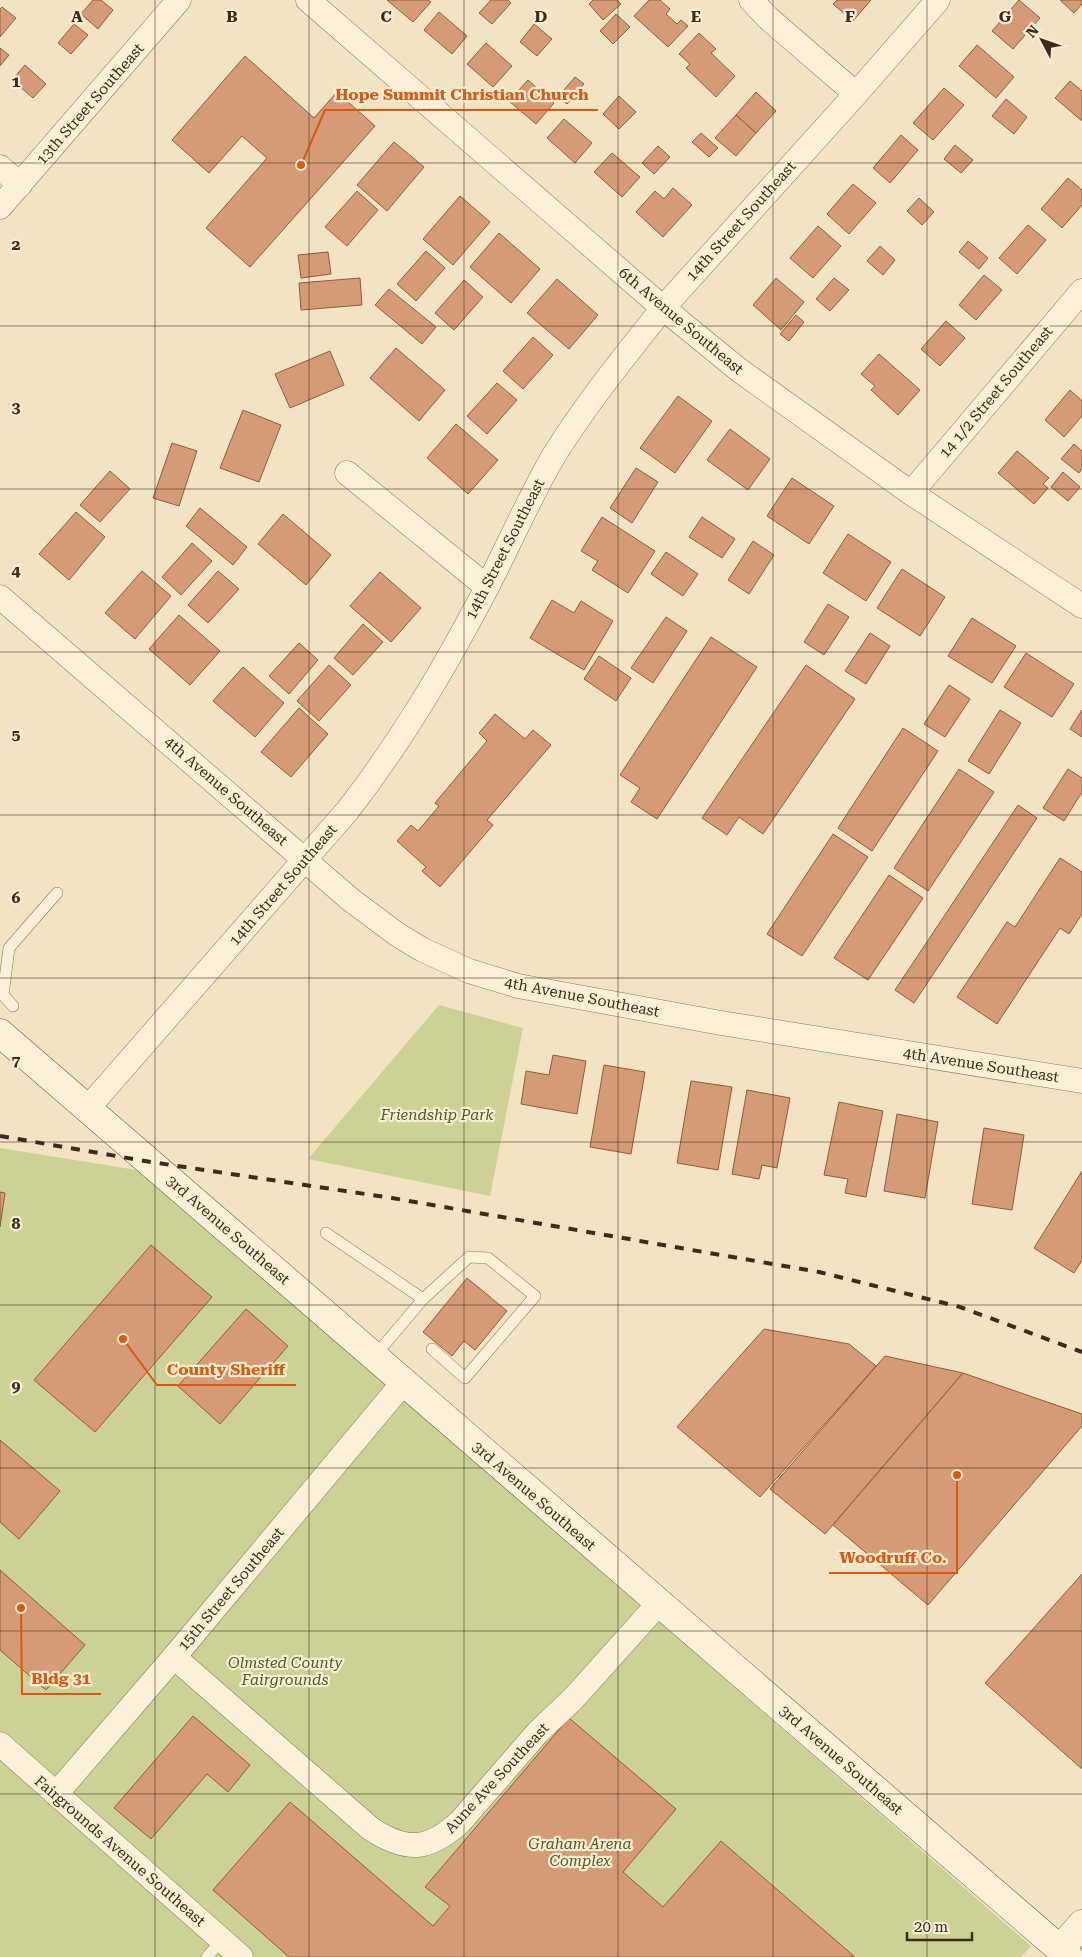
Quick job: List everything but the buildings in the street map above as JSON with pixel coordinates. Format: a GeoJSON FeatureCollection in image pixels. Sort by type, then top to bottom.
{"type":"FeatureCollection","features":[{"type":"Feature","properties":{"kind":"main road","name":"3rd Avenue Southeast"},"geometry":{"type":"LineString","coordinates":[[0,1032],[1061,1954]]}},
{"type":"Feature","properties":{"kind":"main road"},"geometry":{"type":"LineString","coordinates":[[1061,1954],[1082,1924]]}},
{"type":"Feature","properties":{"kind":"street","name":"13th Street Southeast"},"geometry":{"type":"LineString","coordinates":[[0,207],[179,0]]}},
{"type":"Feature","properties":{"kind":"street","name":"6th Avenue Southeast"},"geometry":{"type":"LineString","coordinates":[[308,0],[663,308],[739,370],[911,493],[1082,606]]}},
{"type":"Feature","properties":{"kind":"street"},"geometry":{"type":"LineString","coordinates":[[750,0],[768,18],[856,94]]}},
{"type":"Feature","properties":{"kind":"street","name":"14th Street Southeast"},"geometry":{"type":"LineString","coordinates":[[88,1108],[348,810],[406,730],[429,694],[554,456],[611,375],[663,308],[938,0]]}},
{"type":"Feature","properties":{"kind":"street"},"geometry":{"type":"LineString","coordinates":[[0,167],[20,185]]}},
{"type":"Feature","properties":{"kind":"street","name":"14 1/2 Street Southeast"},"geometry":{"type":"LineString","coordinates":[[911,493],[1082,291]]}},
{"type":"Feature","properties":{"kind":"street"},"geometry":{"type":"LineString","coordinates":[[347,474],[486,587]]}},
{"type":"Feature","properties":{"kind":"street","name":"4th Avenue Southeast"},"geometry":{"type":"LineString","coordinates":[[0,597],[351,900],[398,935],[453,965],[518,986],[721,1023],[1082,1081]]}},
{"type":"Feature","properties":{"kind":"street","name":"15th Street Southeast"},"geometry":{"type":"LineString","coordinates":[[56,1794],[174,1657],[403,1383]]}},
{"type":"Feature","properties":{"kind":"street","name":"Aune Ave Southeast"},"geometry":{"type":"LineString","coordinates":[[174,1657],[371,1829],[386,1839],[400,1845],[417,1845],[432,1842],[447,1834],[460,1822],[538,1732],[574,1698],[659,1603]]}},
{"type":"Feature","properties":{"kind":"street","name":"Fairgrounds Avenue Southeast"},"geometry":{"type":"LineString","coordinates":[[0,1744],[56,1794],[214,1949],[241,1957]]}},
{"type":"Feature","properties":{"kind":"lane"},"geometry":{"type":"LineString","coordinates":[[13,1006],[3,995],[9,948],[56,893]]}},
{"type":"Feature","properties":{"kind":"lane"},"geometry":{"type":"LineString","coordinates":[[326,1233],[423,1300]]}},
{"type":"Feature","properties":{"kind":"lane"},"geometry":{"type":"LineString","coordinates":[[374,1357],[423,1300],[469,1256],[488,1258],[535,1296],[465,1378],[432,1349]]}},
{"type":"Feature","properties":{"kind":"green space","name":"Friendship Park"},"geometry":{"type":"Polygon","coordinates":[[[439,1005],[523,1028],[490,1196],[308,1159],[439,1005]]]}},
{"type":"Feature","properties":{"kind":"green space","name":"Olmsted County Fairgrounds"},"geometry":{"type":"Polygon","coordinates":[[[0,1148],[143,1171],[1031,1946],[1021,1957],[0,1957],[0,1148]]]}},
{"type":"Feature","properties":{"kind":"railway"},"geometry":{"type":"LineString","coordinates":[[0,1136],[151,1162],[392,1198],[819,1272],[960,1307],[1082,1352]]}},
{"type":"Feature","properties":{"kind":"place","name":"Hope Summit Christian Church"},"geometry":{"type":"Point","coordinates":[301,165]}},
{"type":"Feature","properties":{"kind":"place","name":"County Sheriff"},"geometry":{"type":"Point","coordinates":[123,1339]}},
{"type":"Feature","properties":{"kind":"place","name":"Woodruff Co."},"geometry":{"type":"Point","coordinates":[957,1475]}},
{"type":"Feature","properties":{"kind":"place","name":"Bldg 31"},"geometry":{"type":"Point","coordinates":[21,1608]}},
{"type":"Feature","properties":{"kind":"park label","name":"Graham Arena Complex"},"geometry":{"type":"Point","coordinates":[580,1852]}}]}
